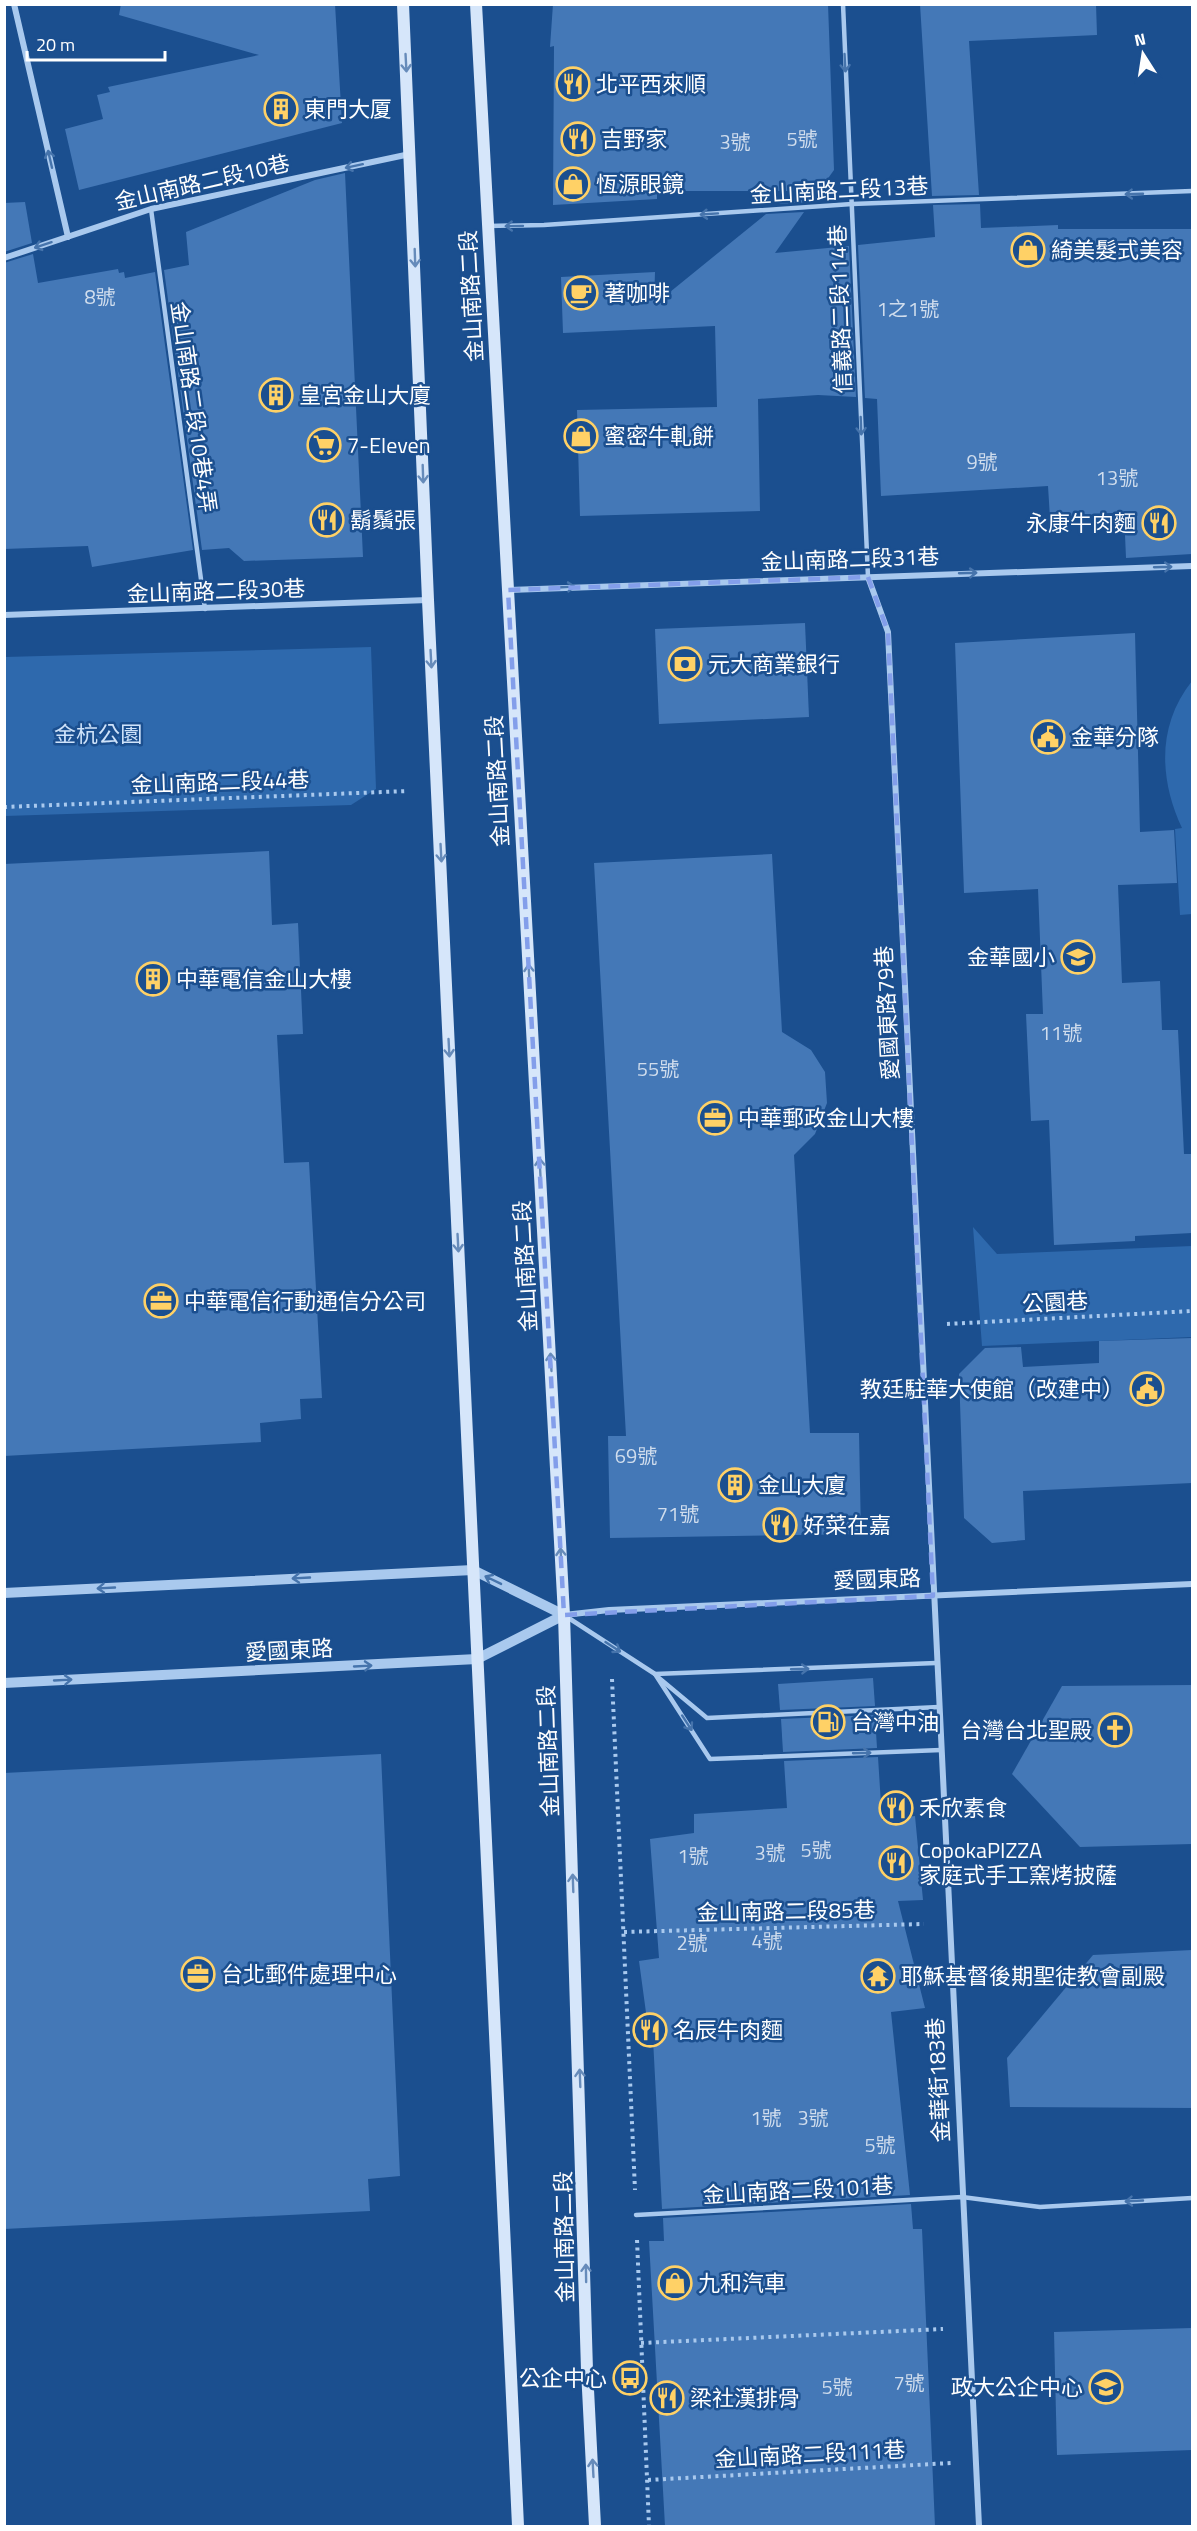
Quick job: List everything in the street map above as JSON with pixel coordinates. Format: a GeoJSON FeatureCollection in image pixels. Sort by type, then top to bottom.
{"type":"FeatureCollection","features":[{"type":"Feature","properties":{"kind":"main road"},"geometry":{"type":"LineString","coordinates":[[403,4],[428,600],[518,2526]]}},
{"type":"Feature","properties":{"kind":"main road","name":"金山南路二段"},"geometry":{"type":"LineString","coordinates":[[476,4],[564,1615],[595,2526]]}},
{"type":"Feature","properties":{"kind":"street"},"geometry":{"type":"LineString","coordinates":[[14,4],[68,237]]}},
{"type":"Feature","properties":{"kind":"street","name":"金山南路二段10巷"},"geometry":{"type":"LineString","coordinates":[[4,258],[151,209],[411,154]]}},
{"type":"Feature","properties":{"kind":"street","name":"金山南路二段31巷"},"geometry":{"type":"LineString","coordinates":[[508,590],[1192,566]]}},
{"type":"Feature","properties":{"kind":"street","name":"愛國東路79巷"},"geometry":{"type":"LineString","coordinates":[[868,577],[888,632],[933,1596]]}},
{"type":"Feature","properties":{"kind":"street","name":"金山南路二段30巷"},"geometry":{"type":"LineString","coordinates":[[4,615],[428,600]]}},
{"type":"Feature","properties":{"kind":"street"},"geometry":{"type":"LineString","coordinates":[[4,1593],[473,1570],[564,1615]]}},
{"type":"Feature","properties":{"kind":"street","name":"愛國東路"},"geometry":{"type":"LineString","coordinates":[[4,1683],[477,1659],[564,1615],[609,1610],[1192,1584]]}},
{"type":"Feature","properties":{"kind":"street","name":"金華街183巷"},"geometry":{"type":"LineString","coordinates":[[933,1596],[979,2526]]}},
{"type":"Feature","properties":{"kind":"lane","name":"信義路二段114巷"},"geometry":{"type":"LineString","coordinates":[[843,4],[868,577]]}},
{"type":"Feature","properties":{"kind":"lane","name":"金山南路二段13巷"},"geometry":{"type":"LineString","coordinates":[[488,226],[544,225],[852,204],[1192,190]]}},
{"type":"Feature","properties":{"kind":"lane","name":"金山南路二段10巷4弄"},"geometry":{"type":"LineString","coordinates":[[151,209],[205,609]]}},
{"type":"Feature","properties":{"kind":"lane"},"geometry":{"type":"LineString","coordinates":[[564,1615],[655,1674],[707,1718],[939,1707]]}},
{"type":"Feature","properties":{"kind":"lane"},"geometry":{"type":"LineString","coordinates":[[655,1674],[936,1664]]}},
{"type":"Feature","properties":{"kind":"lane"},"geometry":{"type":"LineString","coordinates":[[655,1674],[710,1759],[941,1750]]}},
{"type":"Feature","properties":{"kind":"lane","name":"金山南路二段101巷"},"geometry":{"type":"LineString","coordinates":[[636,2216],[962,2197],[1040,2206],[1192,2198]]}},
{"type":"Feature","properties":{"kind":"path","name":"金山南路二段44巷"},"geometry":{"type":"LineString","coordinates":[[4,807],[438,789]]}},
{"type":"Feature","properties":{"kind":"path","name":"公園巷"},"geometry":{"type":"LineString","coordinates":[[919,1326],[1192,1311]]}},
{"type":"Feature","properties":{"kind":"path"},"geometry":{"type":"LineString","coordinates":[[610,1645],[649,2526]]}},
{"type":"Feature","properties":{"kind":"path","name":"金山南路二段85巷"},"geometry":{"type":"LineString","coordinates":[[624,1932],[949,1924]]}},
{"type":"Feature","properties":{"kind":"path"},"geometry":{"type":"LineString","coordinates":[[641,2343],[969,2327]]}},
{"type":"Feature","properties":{"kind":"path","name":"金山南路二段111巷"},"geometry":{"type":"LineString","coordinates":[[648,2480],[975,2462]]}},
{"type":"Feature","properties":{"kind":"highlighted area"},"geometry":{"type":"Polygon","coordinates":[[[868,577],[888,632],[933,1596],[564,1615],[508,590],[868,577]]]}},
{"type":"Feature","properties":{"kind":"green space","name":"金杭公園"},"geometry":{"type":"Polygon","coordinates":[[[371,647],[376,789],[351,805],[5,816],[5,657],[371,647]]]}},
{"type":"Feature","properties":{"kind":"green space"},"geometry":{"type":"Polygon","coordinates":[[[1192,681],[1192,914],[1180,915],[1175,829],[1182,828],[1169,791],[1165,753],[1172,716],[1192,681]]]}},
{"type":"Feature","properties":{"kind":"green space"},"geometry":{"type":"Polygon","coordinates":[[[973,1227],[997,1254],[1192,1246],[1192,1337],[982,1346],[973,1227]]]}},
{"type":"Feature","properties":{"kind":"building"},"geometry":{"type":"Polygon","coordinates":[[[121,4],[335,4],[342,123],[79,190],[65,129],[103,119],[97,95],[110,92],[108,87],[259,55],[119,15],[121,4]]]}},
{"type":"Feature","properties":{"kind":"building"},"geometry":{"type":"Polygon","coordinates":[[[553,4],[828,4],[834,170],[811,202],[779,204],[796,191],[657,191],[657,199],[553,205],[554,46],[550,47],[553,4]]]}},
{"type":"Feature","properties":{"kind":"building"},"geometry":{"type":"Polygon","coordinates":[[[920,4],[1096,4],[1097,35],[969,41],[979,195],[932,196],[920,4]]]}},
{"type":"Feature","properties":{"kind":"building","name":"皇宮金山大廈"},"geometry":{"type":"Polygon","coordinates":[[[345,173],[363,557],[244,561],[229,548],[202,550],[164,270],[189,265],[186,232],[315,180],[345,173]]]}},
{"type":"Feature","properties":{"kind":"building"},"geometry":{"type":"Polygon","coordinates":[[[25,202],[32,243],[4,252],[4,203],[25,202]]]}},
{"type":"Feature","properties":{"kind":"building"},"geometry":{"type":"Polygon","coordinates":[[[980,204],[981,228],[1058,225],[1058,229],[1192,229],[1192,554],[1126,558],[1124,512],[1050,518],[1048,486],[881,496],[877,399],[865,398],[858,245],[935,237],[933,205],[980,204]]]}},
{"type":"Feature","properties":{"kind":"building"},"geometry":{"type":"Polygon","coordinates":[[[804,212],[775,253],[849,246],[856,397],[818,395],[758,399],[760,511],[580,516],[577,410],[717,407],[715,326],[563,333],[561,277],[655,272],[654,305],[766,214],[804,212]]]}},
{"type":"Feature","properties":{"kind":"building"},"geometry":{"type":"Polygon","coordinates":[[[33,254],[38,283],[118,269],[119,273],[124,272],[125,278],[155,272],[193,550],[92,567],[88,546],[4,549],[4,263],[33,254]]]}},
{"type":"Feature","properties":{"kind":"building"},"geometry":{"type":"Polygon","coordinates":[[[805,623],[809,717],[659,724],[655,629],[805,623]]]}},
{"type":"Feature","properties":{"kind":"building"},"geometry":{"type":"Polygon","coordinates":[[[1135,633],[1140,832],[1174,830],[1177,883],[1118,885],[1122,983],[1160,981],[1162,1030],[1178,1030],[1184,1154],[1192,1154],[1192,1233],[1135,1236],[1135,1241],[1054,1245],[1049,1120],[1031,1121],[1026,1014],[1043,1014],[1038,889],[964,893],[955,643],[1135,633]]]}},
{"type":"Feature","properties":{"kind":"building"},"geometry":{"type":"Polygon","coordinates":[[[269,851],[272,925],[298,923],[303,1034],[277,1035],[284,1163],[309,1162],[322,1398],[300,1399],[301,1419],[260,1423],[261,1442],[4,1456],[4,864],[269,851]]]}},
{"type":"Feature","properties":{"kind":"building","name":"中華郵政金山大樓"},"geometry":{"type":"Polygon","coordinates":[[[772,854],[782,1032],[811,1050],[825,1072],[827,1103],[815,1134],[794,1155],[810,1433],[859,1433],[861,1534],[610,1538],[608,1436],[626,1436],[594,863],[772,854]]]}},
{"type":"Feature","properties":{"kind":"building"},"geometry":{"type":"Polygon","coordinates":[[[1192,1338],[1192,1483],[1023,1491],[1025,1540],[992,1543],[964,1518],[959,1374],[985,1348],[1021,1347],[1023,1367],[1099,1363],[1099,1341],[1192,1338]]]}},
{"type":"Feature","properties":{"kind":"building"},"geometry":{"type":"Polygon","coordinates":[[[873,1678],[875,1706],[780,1710],[778,1684],[873,1678]]]}},
{"type":"Feature","properties":{"kind":"building","name":"台灣台北聖殿"},"geometry":{"type":"Polygon","coordinates":[[[1192,1685],[1192,1844],[1080,1847],[1012,1774],[1062,1686],[1192,1685]]]}},
{"type":"Feature","properties":{"kind":"building"},"geometry":{"type":"Polygon","coordinates":[[[875,1715],[877,1748],[783,1752],[781,1719],[875,1715]]]}},
{"type":"Feature","properties":{"kind":"building","name":"台北郵件處理中心"},"geometry":{"type":"Polygon","coordinates":[[[381,1754],[400,2176],[368,2179],[370,2211],[4,2229],[4,1773],[381,1754]]]}},
{"type":"Feature","properties":{"kind":"building"},"geometry":{"type":"Polygon","coordinates":[[[878,1757],[882,1820],[915,1816],[923,1900],[898,1901],[925,2008],[891,2012],[910,2195],[662,2209],[652,2020],[647,2020],[639,1961],[659,1958],[650,1839],[694,1833],[694,1814],[787,1808],[784,1761],[878,1757]]]}},
{"type":"Feature","properties":{"kind":"building"},"geometry":{"type":"Polygon","coordinates":[[[1192,1950],[1192,2108],[1010,2107],[1007,2058],[1093,1955],[1192,1950]]]}},
{"type":"Feature","properties":{"kind":"building"},"geometry":{"type":"Polygon","coordinates":[[[911,2204],[913,2229],[922,2229],[935,2526],[665,2526],[649,2241],[664,2241],[663,2218],[911,2204]]]}},
{"type":"Feature","properties":{"kind":"building"},"geometry":{"type":"Polygon","coordinates":[[[1192,2328],[1192,2450],[1057,2455],[1054,2332],[1192,2328]]]}},
{"type":"Feature","properties":{"kind":"place","name":"北平西來順"},"geometry":{"type":"Point","coordinates":[573,84]}},
{"type":"Feature","properties":{"kind":"place","name":"東門大厦"},"geometry":{"type":"Point","coordinates":[281,109]}},
{"type":"Feature","properties":{"kind":"place","name":"吉野家"},"geometry":{"type":"Point","coordinates":[578,139]}},
{"type":"Feature","properties":{"kind":"place","name":"恆源眼鏡"},"geometry":{"type":"Point","coordinates":[573,184]}},
{"type":"Feature","properties":{"kind":"place","name":"綺美髮式美容"},"geometry":{"type":"Point","coordinates":[1028,250]}},
{"type":"Feature","properties":{"kind":"place","name":"著咖啡"},"geometry":{"type":"Point","coordinates":[581,293]}},
{"type":"Feature","properties":{"kind":"place","name":"皇宮金山大廈"},"geometry":{"type":"Point","coordinates":[276,395]}},
{"type":"Feature","properties":{"kind":"place","name":"蜜密牛軋餅"},"geometry":{"type":"Point","coordinates":[581,436]}},
{"type":"Feature","properties":{"kind":"place","name":"7-Eleven"},"geometry":{"type":"Point","coordinates":[324,445]}},
{"type":"Feature","properties":{"kind":"place","name":"鬍鬚張"},"geometry":{"type":"Point","coordinates":[327,520]}},
{"type":"Feature","properties":{"kind":"place","name":"永康牛肉麵"},"geometry":{"type":"Point","coordinates":[1159,523]}},
{"type":"Feature","properties":{"kind":"place","name":"元大商業銀行"},"geometry":{"type":"Point","coordinates":[685,664]}},
{"type":"Feature","properties":{"kind":"place","name":"金華分隊"},"geometry":{"type":"Point","coordinates":[1048,737]}},
{"type":"Feature","properties":{"kind":"place","name":"金華國小"},"geometry":{"type":"Point","coordinates":[1078,957]}},
{"type":"Feature","properties":{"kind":"place","name":"中華電信金山大樓"},"geometry":{"type":"Point","coordinates":[153,979]}},
{"type":"Feature","properties":{"kind":"place","name":"中華郵政金山大樓"},"geometry":{"type":"Point","coordinates":[715,1118]}},
{"type":"Feature","properties":{"kind":"place","name":"中華電信行動通信分公司"},"geometry":{"type":"Point","coordinates":[161,1301]}},
{"type":"Feature","properties":{"kind":"place","name":"教廷駐華大使館（改建中）"},"geometry":{"type":"Point","coordinates":[1147,1389]}},
{"type":"Feature","properties":{"kind":"place","name":"金山大廈"},"geometry":{"type":"Point","coordinates":[735,1485]}},
{"type":"Feature","properties":{"kind":"place","name":"好菜在嘉"},"geometry":{"type":"Point","coordinates":[780,1525]}},
{"type":"Feature","properties":{"kind":"place","name":"台灣中油"},"geometry":{"type":"Point","coordinates":[828,1722]}},
{"type":"Feature","properties":{"kind":"place","name":"台灣台北聖殿"},"geometry":{"type":"Point","coordinates":[1115,1730]}},
{"type":"Feature","properties":{"kind":"place","name":"禾欣素食"},"geometry":{"type":"Point","coordinates":[896,1808]}},
{"type":"Feature","properties":{"kind":"place","name":"CopokaPIZZA 家庭式手工窯烤披薩"},"geometry":{"type":"Point","coordinates":[896,1863]}},
{"type":"Feature","properties":{"kind":"place","name":"台北郵件處理中心"},"geometry":{"type":"Point","coordinates":[198,1974]}},
{"type":"Feature","properties":{"kind":"place","name":"耶穌基督後期聖徒教會副殿"},"geometry":{"type":"Point","coordinates":[878,1976]}},
{"type":"Feature","properties":{"kind":"place","name":"名辰牛肉麵"},"geometry":{"type":"Point","coordinates":[650,2030]}},
{"type":"Feature","properties":{"kind":"place","name":"九和汽車"},"geometry":{"type":"Point","coordinates":[675,2283]}},
{"type":"Feature","properties":{"kind":"place","name":"公企中心"},"geometry":{"type":"Point","coordinates":[630,2378]}},
{"type":"Feature","properties":{"kind":"place","name":"政大公企中心"},"geometry":{"type":"Point","coordinates":[1106,2387]}},
{"type":"Feature","properties":{"kind":"place","name":"梁社漢排骨"},"geometry":{"type":"Point","coordinates":[667,2398]}}]}
